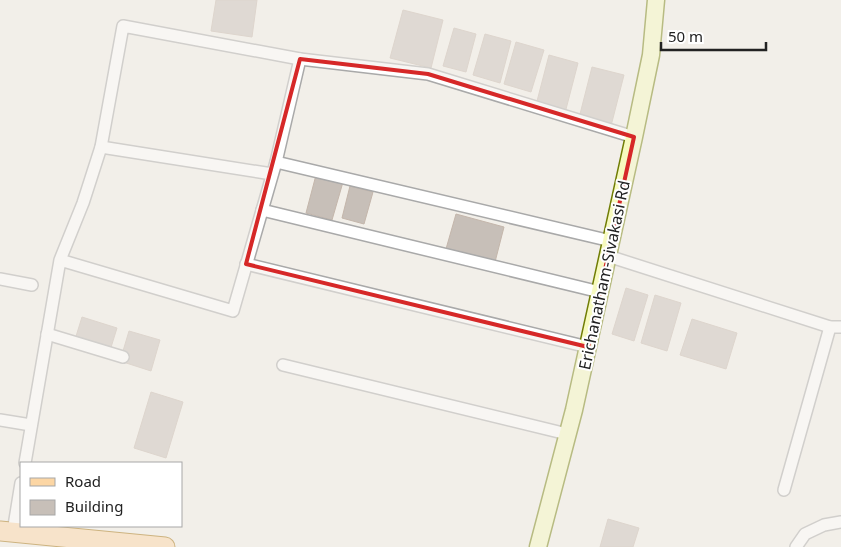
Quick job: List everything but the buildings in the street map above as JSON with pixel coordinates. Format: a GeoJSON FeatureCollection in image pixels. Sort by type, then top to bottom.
{"type":"FeatureCollection","features":[{"type":"Feature","properties":{"kind":"main road","name":"Erichanatham-Sivakasi Rd"},"geometry":{"type":"LineString","coordinates":[[538,547],[588,346],[634,137],[651,55],[656,0]]}},
{"type":"Feature","properties":{"kind":"main road"},"geometry":{"type":"LineString","coordinates":[[6,532],[134,546],[164,547]]}},
{"type":"Feature","properties":{"kind":"street"},"geometry":{"type":"LineString","coordinates":[[25,462],[60,260],[83,203],[101,147],[123,26],[300,59],[428,74],[634,137]]}},
{"type":"Feature","properties":{"kind":"street"},"geometry":{"type":"LineString","coordinates":[[60,260],[233,310],[276,162],[300,59]]}},
{"type":"Feature","properties":{"kind":"street"},"geometry":{"type":"LineString","coordinates":[[101,147],[272,174]]}},
{"type":"Feature","properties":{"kind":"street"},"geometry":{"type":"LineString","coordinates":[[276,162],[609,248],[835,327],[784,490]]}},
{"type":"Feature","properties":{"kind":"street"},"geometry":{"type":"LineString","coordinates":[[262,210],[600,292]]}},
{"type":"Feature","properties":{"kind":"street"},"geometry":{"type":"LineString","coordinates":[[246,264],[588,346]]}},
{"type":"Feature","properties":{"kind":"street"},"geometry":{"type":"LineString","coordinates":[[0,279],[32,285]]}},
{"type":"Feature","properties":{"kind":"street"},"geometry":{"type":"LineString","coordinates":[[47,334],[123,357]]}},
{"type":"Feature","properties":{"kind":"street"},"geometry":{"type":"LineString","coordinates":[[283,365],[567,434]]}},
{"type":"Feature","properties":{"kind":"street"},"geometry":{"type":"LineString","coordinates":[[0,420],[31,425]]}},
{"type":"Feature","properties":{"kind":"street"},"geometry":{"type":"LineString","coordinates":[[6,532],[20,486]]}},
{"type":"Feature","properties":{"kind":"street"},"geometry":{"type":"LineString","coordinates":[[796,547],[805,534],[824,525],[841,522]]}},
{"type":"Feature","properties":{"kind":"highlighted area"},"geometry":{"type":"Polygon","coordinates":[[[300,59],[428,74],[634,137],[588,347],[246,264],[300,59]]]}}]}
